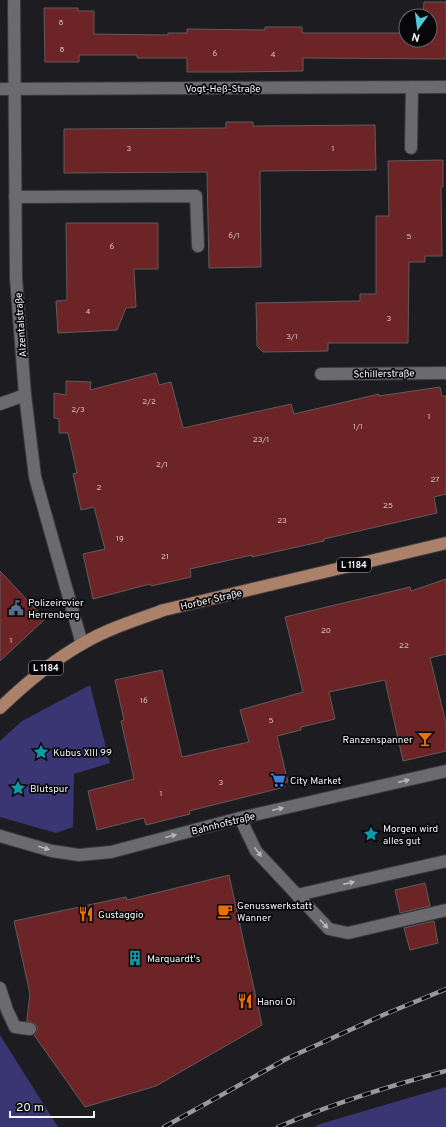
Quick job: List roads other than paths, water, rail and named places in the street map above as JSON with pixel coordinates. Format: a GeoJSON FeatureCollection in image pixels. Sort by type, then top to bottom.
{"type":"FeatureCollection","features":[{"type":"Feature","properties":{"kind":"main road","name":"Horber Straße"},"geometry":{"type":"LineString","coordinates":[[0,708],[48,666],[82,644],[125,623],[164,610],[446,543]]}},
{"type":"Feature","properties":{"kind":"street","name":"Alzentalstraße"},"geometry":{"type":"LineString","coordinates":[[14,0],[16,278],[25,395],[35,477],[82,644]]}},
{"type":"Feature","properties":{"kind":"street"},"geometry":{"type":"LineString","coordinates":[[411,148],[412,87]]}},
{"type":"Feature","properties":{"kind":"street","name":"Vogt-Heß-Straße"},"geometry":{"type":"LineString","coordinates":[[0,89],[446,87]]}},
{"type":"Feature","properties":{"kind":"street"},"geometry":{"type":"LineString","coordinates":[[15,197],[196,196],[198,246]]}},
{"type":"Feature","properties":{"kind":"street","name":"Schillerstraße"},"geometry":{"type":"LineString","coordinates":[[321,374],[446,373]]}},
{"type":"Feature","properties":{"kind":"street"},"geometry":{"type":"LineString","coordinates":[[0,404],[25,395]]}},
{"type":"Feature","properties":{"kind":"street","name":"Bahnhofstraße"},"geometry":{"type":"LineString","coordinates":[[0,836],[52,851],[79,855],[111,852],[240,818],[446,772]]}},
{"type":"Feature","properties":{"kind":"street"},"geometry":{"type":"LineString","coordinates":[[240,818],[256,851],[328,929],[348,933],[446,910]]}},
{"type":"Feature","properties":{"kind":"street"},"geometry":{"type":"LineString","coordinates":[[297,895],[446,861]]}},
{"type":"Feature","properties":{"kind":"street"},"geometry":{"type":"LineString","coordinates":[[0,988],[7,1010],[15,1027],[30,1029]]}},
{"type":"Feature","properties":{"kind":"railway"},"geometry":{"type":"LineString","coordinates":[[164,1127],[286,1059],[383,1015],[446,989]]}},
{"type":"Feature","properties":{"kind":"railway"},"geometry":{"type":"LineString","coordinates":[[278,1127],[361,1096],[446,1071]]}},
{"type":"Feature","properties":{"kind":"place","name":"Polizeirevier Herrenberg"},"geometry":{"type":"Point","coordinates":[16,608]}},
{"type":"Feature","properties":{"kind":"place","name":"Ranzenspanner"},"geometry":{"type":"Point","coordinates":[425,739]}},
{"type":"Feature","properties":{"kind":"place","name":"Kubus XIII 99"},"geometry":{"type":"Point","coordinates":[41,752]}},
{"type":"Feature","properties":{"kind":"place","name":"City Market"},"geometry":{"type":"Point","coordinates":[278,780]}},
{"type":"Feature","properties":{"kind":"place","name":"Blutspur"},"geometry":{"type":"Point","coordinates":[18,788]}},
{"type":"Feature","properties":{"kind":"place","name":"Morgen wird alles gut"},"geometry":{"type":"Point","coordinates":[371,834]}},
{"type":"Feature","properties":{"kind":"place","name":"Genusswerkstatt Wanner"},"geometry":{"type":"Point","coordinates":[225,911]}},
{"type":"Feature","properties":{"kind":"place","name":"Gustaggio"},"geometry":{"type":"Point","coordinates":[86,914]}},
{"type":"Feature","properties":{"kind":"place","name":"Marquardt's"},"geometry":{"type":"Point","coordinates":[135,958]}},
{"type":"Feature","properties":{"kind":"place","name":"Hanoi Oi"},"geometry":{"type":"Point","coordinates":[245,1001]}}]}
